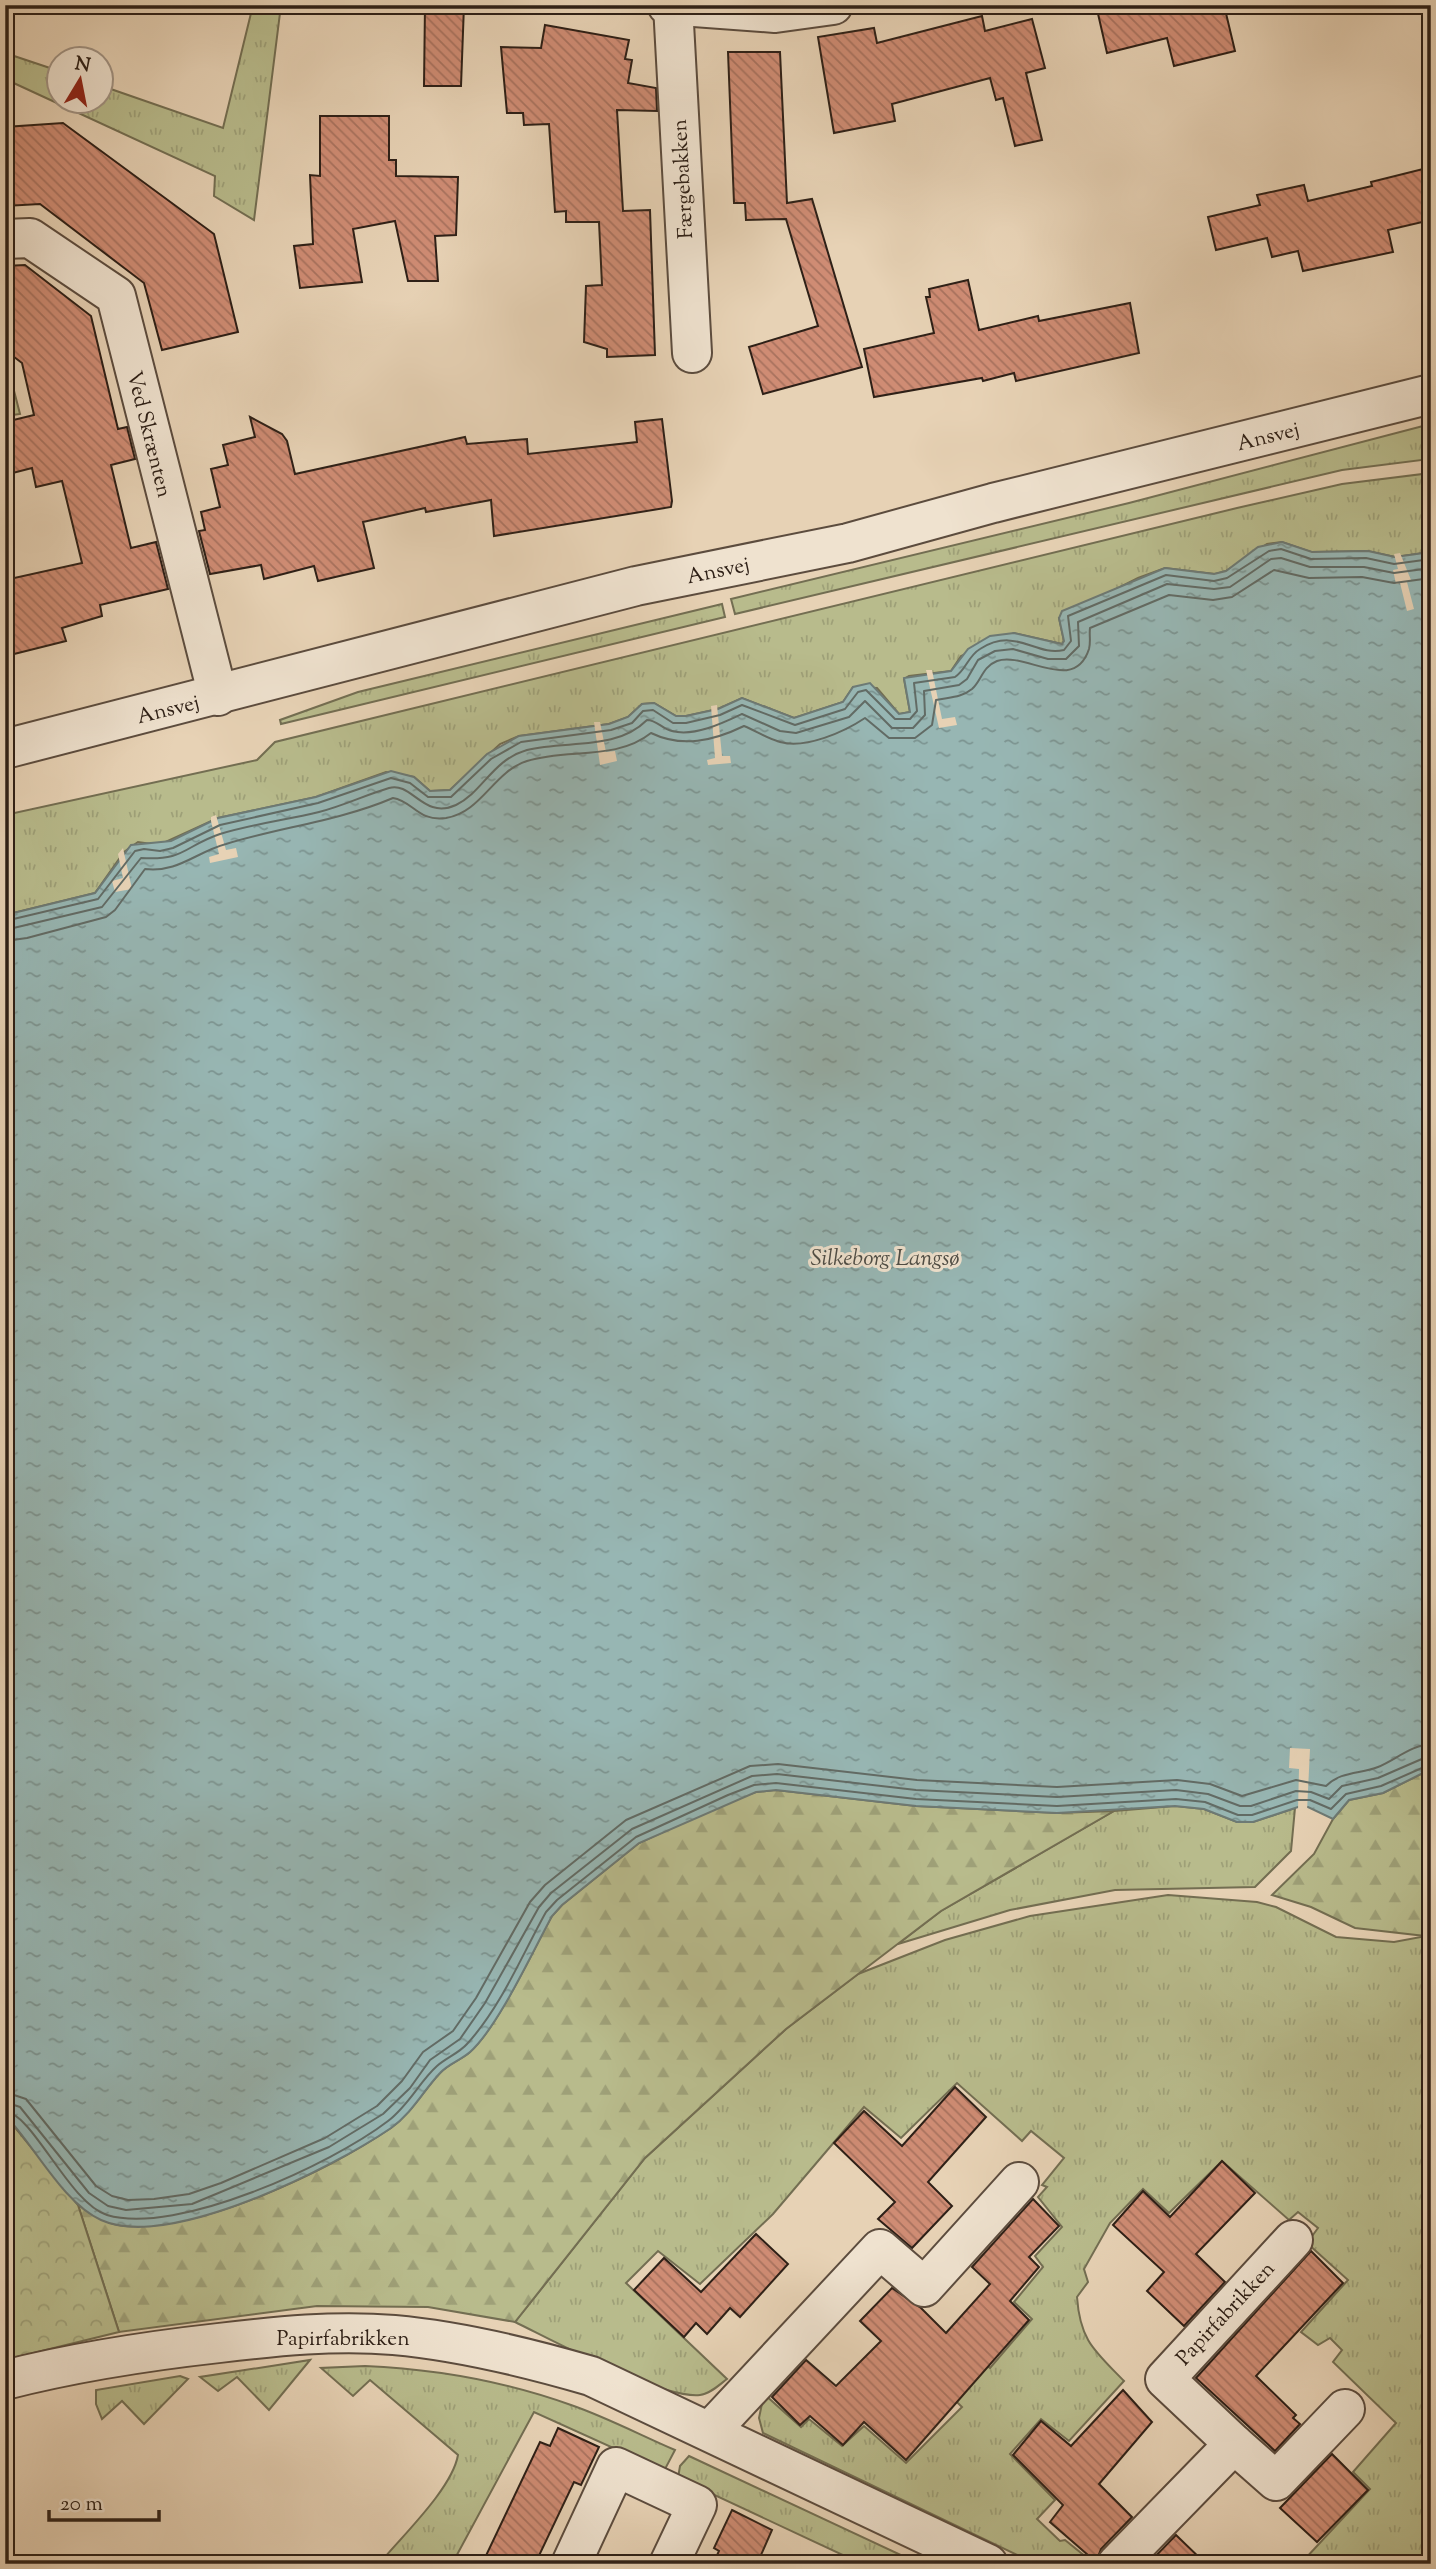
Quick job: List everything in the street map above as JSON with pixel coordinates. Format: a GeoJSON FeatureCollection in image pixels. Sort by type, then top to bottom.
{"type":"FeatureCollection","features":[{"type":"Feature","properties":{"kind":"street"},"geometry":{"type":"LineString","coordinates":[[671,6],[775,13],[833,5]]}},
{"type":"Feature","properties":{"kind":"street","name":"Færgebakken"},"geometry":{"type":"LineString","coordinates":[[671,6],[692,353]]}},
{"type":"Feature","properties":{"kind":"street","name":"Ved Skrænten"},"geometry":{"type":"LineString","coordinates":[[5,239],[30,238],[116,296],[218,696]]}},
{"type":"Feature","properties":{"kind":"street","name":"Ansvej"},"geometry":{"type":"LineString","coordinates":[[5,749],[623,590],[848,543],[993,503],[1431,394]]}},
{"type":"Feature","properties":{"kind":"street"},"geometry":{"type":"LineString","coordinates":[[711,2430],[880,2249],[923,2287],[1019,2182]]}},
{"type":"Feature","properties":{"kind":"street","name":"Papirfabrikken"},"geometry":{"type":"LineString","coordinates":[[1293,2240],[1165,2379],[1276,2481],[1345,2409]]}},
{"type":"Feature","properties":{"kind":"street","name":"Papirfabrikken"},"geometry":{"type":"LineString","coordinates":[[5,2380],[40,2371],[187,2347],[335,2333],[392,2334],[449,2341],[533,2359],[591,2376],[711,2430],[988,2564]]}},
{"type":"Feature","properties":{"kind":"street"},"geometry":{"type":"LineString","coordinates":[[1117,2564],[1234,2444]]}},
{"type":"Feature","properties":{"kind":"street"},"geometry":{"type":"LineString","coordinates":[[571,2564],[617,2467],[697,2505],[669,2564]]}},
{"type":"Feature","properties":{"kind":"green space"},"geometry":{"type":"Polygon","coordinates":[[[253,5],[281,5],[254,220],[214,196],[215,176],[85,116],[116,116],[116,91],[223,128],[253,5]]]}},
{"type":"Feature","properties":{"kind":"green space"},"geometry":{"type":"Polygon","coordinates":[[[5,53],[46,67],[46,98],[5,79],[5,53]]]}},
{"type":"Feature","properties":{"kind":"green space"},"geometry":{"type":"Polygon","coordinates":[[[5,356],[20,414],[5,416],[5,356]]]}},
{"type":"Feature","properties":{"kind":"green space"},"geometry":{"type":"Polygon","coordinates":[[[1423,426],[1430,459],[1342,470],[735,614],[731,599],[1129,503],[1423,426]]]}},
{"type":"Feature","properties":{"kind":"green space"},"geometry":{"type":"Polygon","coordinates":[[[1431,473],[1431,552],[1395,557],[1368,551],[1311,552],[1282,542],[1267,544],[1226,571],[1215,574],[1165,568],[1138,578],[1059,618],[1064,641],[1062,644],[1014,633],[961,656],[951,671],[909,676],[904,679],[910,712],[899,714],[877,688],[853,687],[843,702],[794,718],[742,698],[718,709],[686,716],[676,716],[654,703],[642,704],[628,717],[609,724],[519,736],[500,744],[450,790],[430,791],[414,777],[386,772],[316,797],[218,818],[159,845],[138,842],[124,852],[95,893],[5,915],[5,815],[257,760],[275,742],[1237,508],[1342,484],[1431,473]]]}},
{"type":"Feature","properties":{"kind":"green space"},"geometry":{"type":"Polygon","coordinates":[[[722,604],[725,617],[281,724],[280,720],[358,692],[722,604]]]}},
{"type":"Feature","properties":{"kind":"green space"},"geometry":{"type":"Polygon","coordinates":[[[1431,1769],[1431,1943],[1425,1936],[1355,1928],[1311,1907],[1272,1895],[1314,1854],[1333,1819],[1349,1800],[1383,1793],[1431,1769]]]}},
{"type":"Feature","properties":{"kind":"green space"},"geometry":{"type":"Polygon","coordinates":[[[776,1790],[916,1806],[1057,1813],[1114,1811],[941,1911],[786,2029],[645,2158],[515,2322],[428,2307],[317,2306],[119,2332],[78,2205],[101,2219],[126,2226],[157,2225],[191,2219],[263,2195],[364,2145],[398,2122],[440,2073],[470,2052],[481,2040],[503,2007],[552,1916],[562,1905],[639,1843],[730,1801],[756,1792],[776,1790]]]}},
{"type":"Feature","properties":{"kind":"green space"},"geometry":{"type":"Polygon","coordinates":[[[1175,1806],[1204,1809],[1237,1822],[1253,1822],[1295,1808],[1291,1851],[1255,1887],[1115,1890],[1010,1910],[898,1944],[941,1911],[1114,1811],[1175,1806]]]}},
{"type":"Feature","properties":{"kind":"green space"},"geometry":{"type":"Polygon","coordinates":[[[1168,1895],[1257,1902],[1276,1907],[1336,1937],[1394,1942],[1426,1936],[1431,1943],[1431,2548],[1420,2564],[1309,2564],[1304,2560],[1370,2489],[1353,2472],[1396,2423],[1333,2362],[1342,2350],[1330,2338],[1318,2345],[1301,2332],[1348,2280],[1307,2243],[1318,2228],[1298,2212],[1289,2220],[1222,2161],[1169,2213],[1143,2189],[1110,2223],[1084,2269],[1088,2282],[1077,2297],[1082,2324],[1091,2344],[1124,2381],[1069,2441],[1041,2419],[1010,2454],[1055,2500],[1037,2519],[1060,2541],[1065,2540],[1086,2557],[1075,2564],[1036,2564],[763,2433],[759,2418],[764,2394],[801,2427],[809,2419],[842,2446],[864,2426],[906,2463],[962,2407],[934,2380],[964,2345],[990,2368],[1032,2319],[1014,2302],[1043,2267],[1035,2256],[1062,2227],[1038,2197],[1047,2187],[1042,2185],[1064,2158],[1031,2131],[1022,2141],[957,2083],[901,2138],[864,2107],[773,2214],[700,2284],[658,2251],[626,2283],[727,2379],[711,2391],[700,2395],[682,2394],[660,2388],[580,2355],[515,2322],[645,2158],[786,2029],[858,1974],[945,1940],[1030,1916],[1168,1895]]]}},
{"type":"Feature","properties":{"kind":"green space"},"geometry":{"type":"Polygon","coordinates":[[[5,2115],[78,2205],[119,2332],[5,2360],[5,2115]]]}},
{"type":"Feature","properties":{"kind":"green space"},"geometry":{"type":"Polygon","coordinates":[[[310,2360],[269,2410],[237,2377],[218,2391],[200,2377],[310,2360]]]}},
{"type":"Feature","properties":{"kind":"green space"},"geometry":{"type":"Polygon","coordinates":[[[365,2366],[444,2373],[521,2389],[584,2410],[675,2450],[664,2471],[534,2412],[452,2564],[379,2564],[436,2497],[454,2468],[458,2455],[370,2380],[353,2396],[321,2368],[365,2366]]]}},
{"type":"Feature","properties":{"kind":"green space"},"geometry":{"type":"Polygon","coordinates":[[[180,2376],[188,2379],[144,2424],[122,2401],[102,2419],[96,2404],[96,2390],[180,2376]]]}},
{"type":"Feature","properties":{"kind":"green space"},"geometry":{"type":"Polygon","coordinates":[[[689,2456],[920,2564],[862,2564],[678,2478],[680,2466],[689,2456]]]}},
{"type":"Feature","properties":{"kind":"water","name":"Silkeborg Langsø"},"geometry":{"type":"Polygon","coordinates":[[[1282,542],[1312,552],[1368,551],[1395,557],[1431,552],[1431,1769],[1383,1793],[1349,1800],[1333,1819],[1308,1807],[1298,1807],[1253,1822],[1237,1822],[1204,1809],[1175,1806],[1057,1813],[916,1806],[776,1790],[756,1792],[639,1843],[562,1905],[552,1916],[503,2007],[481,2040],[470,2052],[440,2073],[411,2109],[391,2128],[292,2182],[208,2215],[167,2224],[131,2227],[101,2220],[87,2212],[62,2187],[5,2115],[5,915],[95,893],[131,845],[171,841],[218,818],[316,797],[391,771],[414,777],[430,791],[450,790],[487,754],[519,736],[609,724],[628,717],[642,704],[654,703],[676,716],[686,716],[718,709],[742,698],[794,718],[843,702],[853,687],[870,683],[899,714],[910,712],[904,678],[951,671],[968,649],[990,636],[1014,633],[1062,644],[1064,641],[1059,618],[1062,611],[1165,568],[1214,574],[1226,571],[1258,547],[1282,542]]]}},
{"type":"Feature","properties":{"kind":"pier"},"geometry":{"type":"Polygon","coordinates":[[[1400,553],[1411,580],[1407,582],[1414,609],[1407,611],[1400,583],[1396,584],[1393,570],[1398,569],[1394,554],[1400,553]]]}},
{"type":"Feature","properties":{"kind":"pier"},"geometry":{"type":"Polygon","coordinates":[[[926,670],[932,670],[942,719],[955,717],[957,725],[939,728],[926,670]]]}},
{"type":"Feature","properties":{"kind":"pier"},"geometry":{"type":"Polygon","coordinates":[[[717,705],[722,756],[730,756],[731,763],[708,765],[707,760],[715,758],[711,706],[717,705]]]}},
{"type":"Feature","properties":{"kind":"pier"},"geometry":{"type":"Polygon","coordinates":[[[594,722],[600,722],[606,752],[615,751],[617,761],[600,765],[594,722]]]}},
{"type":"Feature","properties":{"kind":"pier"},"geometry":{"type":"Polygon","coordinates":[[[216,815],[226,850],[236,848],[238,857],[210,863],[209,857],[219,854],[211,821],[211,817],[216,815]]]}},
{"type":"Feature","properties":{"kind":"pier"},"geometry":{"type":"Polygon","coordinates":[[[123,848],[132,889],[115,892],[112,881],[123,878],[118,854],[123,848]]]}},
{"type":"Feature","properties":{"kind":"pier"},"geometry":{"type":"Polygon","coordinates":[[[1290,1748],[1310,1749],[1307,1811],[1298,1810],[1299,1769],[1289,1768],[1290,1748]]]}},
{"type":"Feature","properties":{"kind":"building"},"geometry":{"type":"Polygon","coordinates":[[[425,5],[464,5],[461,86],[424,86],[425,5]]]}},
{"type":"Feature","properties":{"kind":"building"},"geometry":{"type":"Polygon","coordinates":[[[1096,5],[1224,5],[1235,51],[1174,66],[1167,38],[1107,53],[1096,5]]]}},
{"type":"Feature","properties":{"kind":"building"},"geometry":{"type":"Polygon","coordinates":[[[982,16],[985,31],[1032,19],[1045,68],[1026,73],[1042,140],[1015,146],[1003,98],[996,100],[990,78],[892,104],[895,121],[834,133],[818,37],[874,28],[877,43],[982,16]]]}},
{"type":"Feature","properties":{"kind":"building"},"geometry":{"type":"Polygon","coordinates":[[[545,25],[629,40],[625,59],[632,60],[628,83],[656,88],[657,111],[617,110],[623,211],[650,210],[655,355],[607,357],[607,349],[584,342],[586,286],[602,285],[599,222],[566,222],[566,211],[555,212],[549,124],[524,125],[523,113],[507,113],[501,47],[541,48],[545,25]]]}},
{"type":"Feature","properties":{"kind":"building"},"geometry":{"type":"Polygon","coordinates":[[[728,52],[780,52],[787,203],[812,199],[862,367],[763,394],[749,347],[818,326],[786,219],[746,220],[745,203],[734,203],[728,52]]]}},
{"type":"Feature","properties":{"kind":"building"},"geometry":{"type":"Polygon","coordinates":[[[320,116],[389,116],[389,160],[396,160],[396,176],[458,177],[456,235],[435,236],[438,281],[408,281],[395,221],[353,229],[362,282],[300,288],[294,246],[313,244],[310,175],[320,176],[320,116]]]}},
{"type":"Feature","properties":{"kind":"building"},"geometry":{"type":"Polygon","coordinates":[[[63,123],[214,234],[238,332],[162,350],[144,283],[40,204],[5,206],[5,127],[63,123]]]}},
{"type":"Feature","properties":{"kind":"building"},"geometry":{"type":"Polygon","coordinates":[[[1431,167],[1431,220],[1388,230],[1393,252],[1303,271],[1298,251],[1272,257],[1267,238],[1216,250],[1208,217],[1260,205],[1257,195],[1304,185],[1308,201],[1372,186],[1371,182],[1431,167]]]}},
{"type":"Feature","properties":{"kind":"building"},"geometry":{"type":"Polygon","coordinates":[[[25,265],[91,316],[118,429],[127,427],[135,459],[111,465],[131,548],[156,542],[168,589],[100,605],[102,616],[62,628],[66,641],[10,655],[5,633],[5,580],[82,563],[62,481],[36,487],[32,468],[5,475],[5,422],[34,415],[22,363],[5,350],[5,266],[25,265]]]}},
{"type":"Feature","properties":{"kind":"building"},"geometry":{"type":"Polygon","coordinates":[[[968,280],[979,330],[1038,316],[1039,321],[1130,303],[1139,353],[1016,381],[1014,373],[983,381],[982,378],[874,397],[864,349],[934,333],[926,297],[930,297],[929,289],[968,280]]]}},
{"type":"Feature","properties":{"kind":"building"},"geometry":{"type":"Polygon","coordinates":[[[250,417],[282,434],[287,441],[295,474],[465,437],[467,444],[527,439],[528,454],[637,442],[635,422],[662,419],[671,507],[494,536],[491,500],[426,512],[425,508],[363,522],[374,568],[318,581],[314,566],[264,579],[261,565],[210,574],[199,531],[205,530],[201,512],[220,507],[211,469],[228,465],[223,445],[255,437],[250,417]]]}},
{"type":"Feature","properties":{"kind":"building"},"geometry":{"type":"Polygon","coordinates":[[[955,2087],[986,2117],[928,2182],[952,2206],[912,2248],[878,2219],[895,2202],[834,2143],[864,2111],[902,2146],[955,2087]]]}},
{"type":"Feature","properties":{"kind":"building"},"geometry":{"type":"Polygon","coordinates":[[[1222,2161],[1255,2193],[1196,2254],[1225,2282],[1184,2326],[1147,2291],[1164,2272],[1113,2225],[1143,2191],[1170,2217],[1222,2161]]]}},
{"type":"Feature","properties":{"kind":"building"},"geometry":{"type":"Polygon","coordinates":[[[1033,2199],[1059,2226],[1029,2257],[1039,2267],[1010,2301],[1029,2320],[906,2460],[864,2422],[843,2445],[810,2416],[800,2425],[772,2397],[806,2360],[836,2386],[881,2341],[860,2321],[892,2288],[921,2308],[946,2333],[990,2284],[972,2267],[1033,2199]]]}},
{"type":"Feature","properties":{"kind":"building"},"geometry":{"type":"Polygon","coordinates":[[[756,2234],[788,2264],[740,2317],[730,2308],[707,2334],[696,2323],[684,2337],[634,2290],[664,2258],[701,2292],[756,2234]]]}},
{"type":"Feature","properties":{"kind":"building"},"geometry":{"type":"Polygon","coordinates":[[[1311,2251],[1343,2283],[1256,2376],[1296,2415],[1293,2418],[1300,2424],[1275,2451],[1196,2378],[1311,2251]]]}},
{"type":"Feature","properties":{"kind":"building"},"geometry":{"type":"Polygon","coordinates":[[[1123,2390],[1152,2422],[1099,2484],[1132,2517],[1101,2549],[1096,2562],[1050,2522],[1063,2505],[1013,2455],[1041,2421],[1071,2446],[1123,2390]]]}},
{"type":"Feature","properties":{"kind":"building"},"geometry":{"type":"Polygon","coordinates":[[[558,2428],[599,2447],[581,2485],[574,2482],[535,2564],[482,2564],[540,2442],[550,2446],[558,2428]]]}},
{"type":"Feature","properties":{"kind":"building"},"geometry":{"type":"Polygon","coordinates":[[[1332,2454],[1368,2490],[1317,2542],[1280,2508],[1332,2454]]]}},
{"type":"Feature","properties":{"kind":"building"},"geometry":{"type":"Polygon","coordinates":[[[732,2510],[772,2530],[757,2564],[713,2564],[719,2551],[714,2548],[732,2510]]]}},
{"type":"Feature","properties":{"kind":"building"},"geometry":{"type":"Polygon","coordinates":[[[1176,2535],[1206,2564],[1148,2564],[1176,2535]]]}}]}
